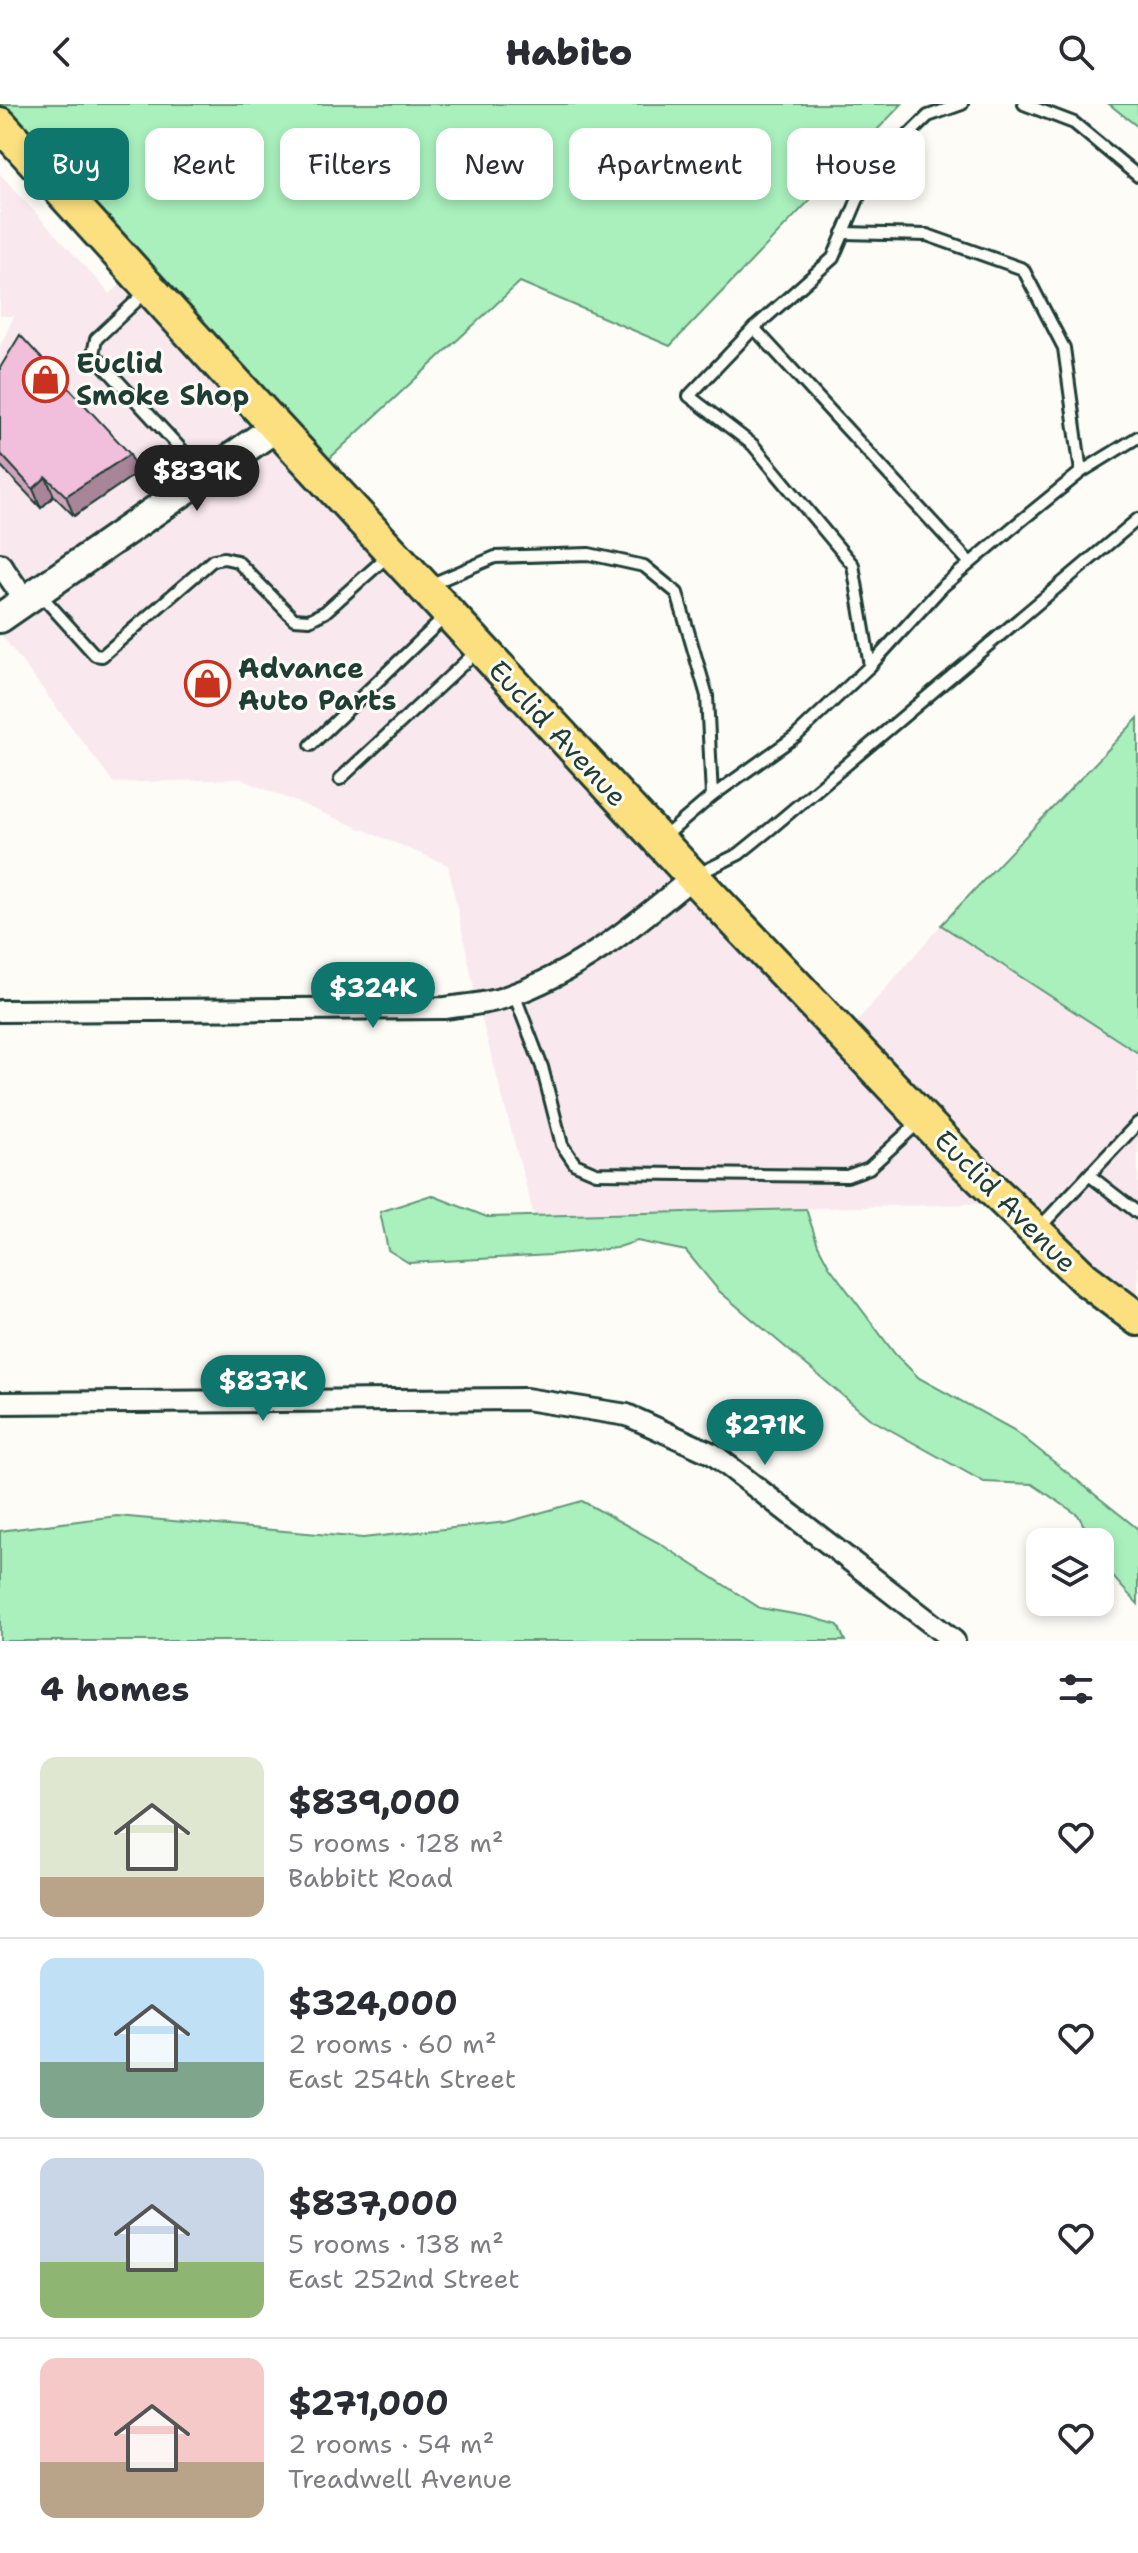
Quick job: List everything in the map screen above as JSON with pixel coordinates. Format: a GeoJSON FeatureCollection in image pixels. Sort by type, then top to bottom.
{"type":"FeatureCollection","features":[{"type":"Feature","properties":{"kind":"main road","name":"Euclid Avenue"},"geometry":{"type":"LineString","coordinates":[[0,124],[693,877],[1036,1232],[1084,1278],[1138,1319]]}},
{"type":"Feature","properties":{"kind":"main road"},"geometry":{"type":"LineString","coordinates":[[0,618],[276,427]]}},
{"type":"Feature","properties":{"kind":"street"},"geometry":{"type":"LineString","coordinates":[[0,564],[32,596]]}},
{"type":"Feature","properties":{"kind":"street"},"geometry":{"type":"LineString","coordinates":[[0,1011],[445,1008],[504,998],[584,960],[632,929],[693,877]]}},
{"type":"Feature","properties":{"kind":"street"},"geometry":{"type":"LineString","coordinates":[[0,1403],[526,1399],[627,1415],[713,1454],[954,1641]]}},
{"type":"Feature","properties":{"kind":"lane"},"geometry":{"type":"LineString","coordinates":[[870,666],[853,565],[753,445],[689,396],[754,328],[833,258],[868,175],[928,116],[962,104]]}},
{"type":"Feature","properties":{"kind":"lane"},"geometry":{"type":"LineString","coordinates":[[1024,104],[1074,123],[1138,176]]}},
{"type":"Feature","properties":{"kind":"lane"},"geometry":{"type":"LineString","coordinates":[[843,233],[927,235],[1023,269],[1064,348],[1081,472]]}},
{"type":"Feature","properties":{"kind":"lane"},"geometry":{"type":"LineString","coordinates":[[149,289],[96,339],[93,354],[205,476]]}},
{"type":"Feature","properties":{"kind":"lane"},"geometry":{"type":"LineString","coordinates":[[754,328],[970,563]]}},
{"type":"Feature","properties":{"kind":"lane"},"geometry":{"type":"LineString","coordinates":[[660,841],[712,796],[796,736],[870,666],[942,587],[970,563],[1081,472],[1138,437]]}},
{"type":"Feature","properties":{"kind":"lane"},"geometry":{"type":"LineString","coordinates":[[693,877],[739,854],[1138,519]]}},
{"type":"Feature","properties":{"kind":"lane"},"geometry":{"type":"LineString","coordinates":[[32,596],[95,655],[102,656],[213,560],[224,558],[237,561],[294,619],[309,620],[325,612],[392,553]]}},
{"type":"Feature","properties":{"kind":"lane"},"geometry":{"type":"LineString","coordinates":[[424,587],[495,557],[589,554],[644,566],[677,593],[686,622],[707,696],[712,796]]}},
{"type":"Feature","properties":{"kind":"lane"},"geometry":{"type":"LineString","coordinates":[[311,745],[448,613]]}},
{"type":"Feature","properties":{"kind":"lane"},"geometry":{"type":"LineString","coordinates":[[340,779],[480,648]]}},
{"type":"Feature","properties":{"kind":"lane"},"geometry":{"type":"LineString","coordinates":[[514,994],[542,1067],[562,1145],[575,1164],[596,1173],[847,1176],[869,1168],[923,1118]]}},
{"type":"Feature","properties":{"kind":"lane"},"geometry":{"type":"LineString","coordinates":[[1036,1232],[1138,1123]]}},
{"type":"Feature","properties":{"kind":"lane"},"geometry":{"type":"LineString","coordinates":[[1089,1175],[1138,1213]]}},
{"type":"Feature","properties":{"kind":"shaded area"},"geometry":{"type":"Polygon","coordinates":[[[0,174],[110,294],[134,272],[845,1035],[941,925],[1138,1053],[1138,1319],[1007,1203],[534,1216],[477,1002],[448,865],[241,779],[114,783],[0,633],[0,618],[25,600],[0,564],[0,346],[14,316],[0,316],[0,174]]]}},
{"type":"Feature","properties":{"kind":"green space"},"geometry":{"type":"Polygon","coordinates":[[[0,104],[902,104],[879,128],[787,128],[787,200],[810,200],[670,346],[520,282],[316,471],[69,200],[129,200],[129,128],[24,128],[24,150],[0,124],[0,104]]]}},
{"type":"Feature","properties":{"kind":"green space"},"geometry":{"type":"Polygon","coordinates":[[[1109,104],[1138,104],[1138,127],[1109,104]]]}},
{"type":"Feature","properties":{"kind":"green space"},"geometry":{"type":"Polygon","coordinates":[[[1138,718],[1138,1053],[941,925],[1138,718]]]}},
{"type":"Feature","properties":{"kind":"green space"},"geometry":{"type":"Polygon","coordinates":[[[431,1195],[487,1217],[806,1209],[829,1266],[895,1354],[919,1378],[1014,1430],[1138,1529],[1138,1604],[1114,1577],[1114,1528],[1085,1528],[1078,1515],[1032,1484],[984,1482],[869,1418],[719,1291],[686,1251],[637,1241],[616,1248],[550,1255],[409,1263],[388,1250],[380,1212],[431,1195]]]}},
{"type":"Feature","properties":{"kind":"green space"},"geometry":{"type":"Polygon","coordinates":[[[582,1501],[659,1543],[760,1608],[838,1625],[845,1641],[0,1641],[0,1531],[117,1516],[363,1538],[507,1522],[582,1501]]]}},
{"type":"Feature","properties":{"kind":"building"},"geometry":{"type":"Polygon","coordinates":[[[20,335],[130,454],[66,496],[46,477],[33,489],[0,453],[0,368],[20,335]]]}},
{"type":"Feature","properties":{"kind":"place","name":"Euclid Smoke Shop"},"geometry":{"type":"Point","coordinates":[45,379]}},
{"type":"Feature","properties":{"kind":"place","name":"Advance Auto Parts"},"geometry":{"type":"Point","coordinates":[207,684]}}]}
